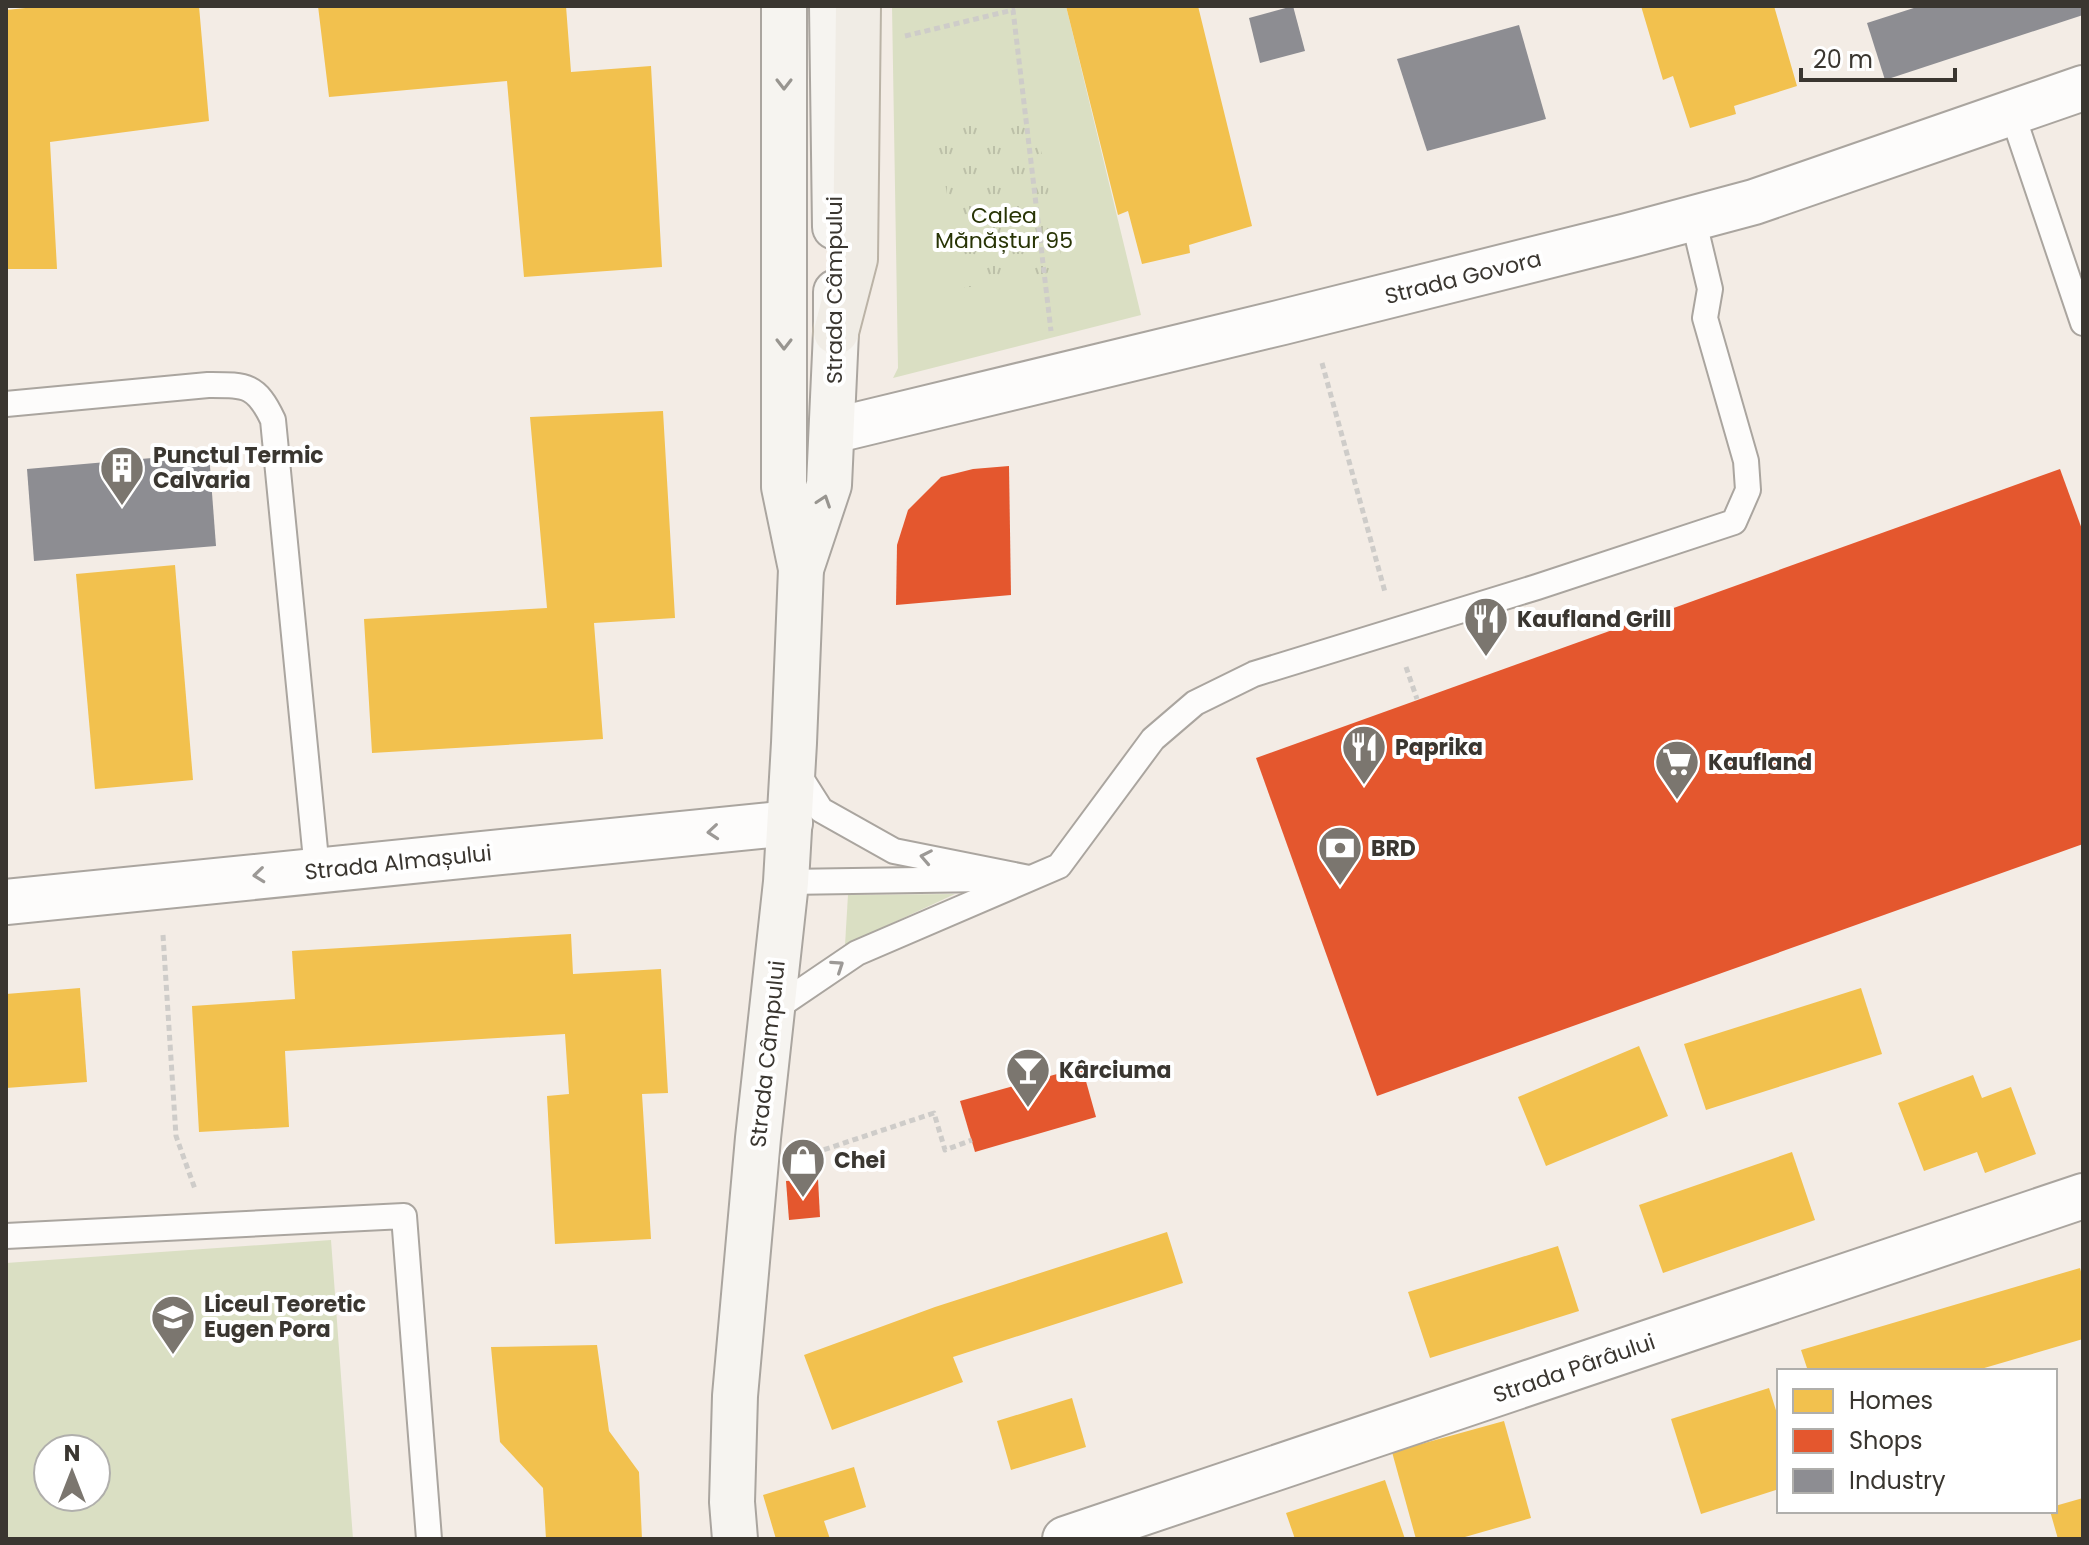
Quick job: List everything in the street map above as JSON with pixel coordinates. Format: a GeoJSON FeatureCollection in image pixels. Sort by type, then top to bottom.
{"type":"FeatureCollection","features":[{"type":"Feature","properties":{"kind":"main road","name":"Strada Câmpului"},"geometry":{"type":"LineString","coordinates":[[735,1539],[732,1502],[735,1396],[758,1138],[786,882],[801,569],[784,487],[784,6]]}},
{"type":"Feature","properties":{"kind":"main road","name":"Strada Câmpului"},"geometry":{"type":"LineString","coordinates":[[801,569],[829,485],[832,431],[836,332],[832,6]]}},
{"type":"Feature","properties":{"kind":"main road"},"geometry":{"type":"LineString","coordinates":[[836,332],[855,259],[858,6]]}},
{"type":"Feature","properties":{"kind":"street","name":"Strada Govora"},"geometry":{"type":"LineString","coordinates":[[832,431],[1283,322],[1754,202],[2083,88]]}},
{"type":"Feature","properties":{"kind":"street","name":"Strada Almașului"},"geometry":{"type":"LineString","coordinates":[[6,902],[790,823]]}},
{"type":"Feature","properties":{"kind":"street","name":"Strada Pârâului"},"geometry":{"type":"LineString","coordinates":[[1065,1539],[2083,1196]]}},
{"type":"Feature","properties":{"kind":"lane"},"geometry":{"type":"LineString","coordinates":[[2012,113],[2083,323]]}},
{"type":"Feature","properties":{"kind":"lane"},"geometry":{"type":"LineString","coordinates":[[773,1010],[857,953],[1059,866],[1153,739],[1195,703],[1254,674],[1537,587],[1734,522],[1748,490],[1746,461],[1705,318],[1710,289],[1693,218]]}},
{"type":"Feature","properties":{"kind":"lane"},"geometry":{"type":"LineString","coordinates":[[6,404],[208,385],[252,389],[264,401],[273,420],[317,870]]}},
{"type":"Feature","properties":{"kind":"lane"},"geometry":{"type":"LineString","coordinates":[[793,766],[821,810],[894,851],[1029,878]]}},
{"type":"Feature","properties":{"kind":"lane"},"geometry":{"type":"LineString","coordinates":[[786,882],[1029,878]]}},
{"type":"Feature","properties":{"kind":"lane"},"geometry":{"type":"LineString","coordinates":[[6,1236],[404,1216],[429,1539]]}},
{"type":"Feature","properties":{"kind":"path"},"geometry":{"type":"LineString","coordinates":[[892,39],[1013,8],[1053,343]]}},
{"type":"Feature","properties":{"kind":"path"},"geometry":{"type":"LineString","coordinates":[[1321,359],[1417,699]]}},
{"type":"Feature","properties":{"kind":"path"},"geometry":{"type":"LineString","coordinates":[[159,886],[176,1136],[193,1187],[222,1225]]}},
{"type":"Feature","properties":{"kind":"path"},"geometry":{"type":"LineString","coordinates":[[802,1157],[934,1113],[945,1150],[972,1140]]}},
{"type":"Feature","properties":{"kind":"green space"},"geometry":{"type":"Polygon","coordinates":[[[892,6],[1066,6],[1141,315],[893,378],[898,368],[892,6]]]}},
{"type":"Feature","properties":{"kind":"green space","name":"Calea Mănăștur 95"},"geometry":{"type":"Polygon","coordinates":[[[1033,109],[1064,270],[964,288],[936,133],[1033,109]]]}},
{"type":"Feature","properties":{"kind":"green space"},"geometry":{"type":"Polygon","coordinates":[[[955,894],[845,945],[848,895],[955,894]]]}},
{"type":"Feature","properties":{"kind":"green space","name":"Liceul Teoretic Eugen Pora"},"geometry":{"type":"Polygon","coordinates":[[[331,1240],[353,1539],[6,1539],[6,1263],[331,1240]]]}},
{"type":"Feature","properties":{"kind":"building: Homes"},"geometry":{"type":"Polygon","coordinates":[[[45,6],[199,6],[209,121],[50,142],[57,269],[6,269],[6,10],[45,6]]]}},
{"type":"Feature","properties":{"kind":"building: Homes"},"geometry":{"type":"Polygon","coordinates":[[[318,6],[566,6],[571,72],[651,66],[662,267],[524,277],[507,81],[329,97],[318,6]]]}},
{"type":"Feature","properties":{"kind":"building: Homes"},"geometry":{"type":"Polygon","coordinates":[[[1066,6],[1198,6],[1252,226],[1189,245],[1190,253],[1142,264],[1128,211],[1118,215],[1066,6]]]}},
{"type":"Feature","properties":{"kind":"building: Homes"},"geometry":{"type":"Polygon","coordinates":[[[1641,6],[1774,6],[1797,86],[1734,106],[1736,114],[1690,128],[1673,76],[1663,80],[1641,6]]]}},
{"type":"Feature","properties":{"kind":"building: Homes"},"geometry":{"type":"Polygon","coordinates":[[[663,411],[675,618],[594,623],[603,739],[372,753],[364,619],[547,608],[530,417],[663,411]]]}},
{"type":"Feature","properties":{"kind":"building: Homes"},"geometry":{"type":"Polygon","coordinates":[[[175,565],[193,780],[95,789],[76,574],[175,565]]]}},
{"type":"Feature","properties":{"kind":"building: Homes"},"geometry":{"type":"Polygon","coordinates":[[[571,934],[573,974],[661,969],[668,1093],[642,1094],[651,1239],[555,1244],[547,1096],[569,1094],[565,1034],[285,1051],[289,1127],[199,1132],[192,1006],[295,999],[292,951],[571,934]]]}},
{"type":"Feature","properties":{"kind":"building: Homes"},"geometry":{"type":"Polygon","coordinates":[[[80,988],[87,1082],[6,1088],[6,994],[80,988]]]}},
{"type":"Feature","properties":{"kind":"building: Homes"},"geometry":{"type":"Polygon","coordinates":[[[1861,988],[1882,1054],[1706,1110],[1684,1044],[1861,988]]]}},
{"type":"Feature","properties":{"kind":"building: Homes"},"geometry":{"type":"Polygon","coordinates":[[[1639,1046],[1668,1116],[1546,1166],[1518,1097],[1639,1046]]]}},
{"type":"Feature","properties":{"kind":"building: Homes"},"geometry":{"type":"Polygon","coordinates":[[[1973,1075],[1982,1098],[2011,1087],[2036,1154],[1985,1173],[1977,1152],[1924,1171],[1898,1103],[1973,1075]]]}},
{"type":"Feature","properties":{"kind":"building: Homes"},"geometry":{"type":"Polygon","coordinates":[[[1792,1152],[1815,1220],[1663,1273],[1639,1205],[1792,1152]]]}},
{"type":"Feature","properties":{"kind":"building: Homes"},"geometry":{"type":"Polygon","coordinates":[[[1167,1232],[1183,1283],[953,1357],[963,1382],[832,1430],[804,1355],[935,1307],[1167,1232]]]}},
{"type":"Feature","properties":{"kind":"building: Homes"},"geometry":{"type":"Polygon","coordinates":[[[1558,1246],[1579,1311],[1430,1358],[1408,1292],[1558,1246]]]}},
{"type":"Feature","properties":{"kind":"building: Homes"},"geometry":{"type":"Polygon","coordinates":[[[2080,1268],[2083,1279],[2083,1339],[1981,1369],[1807,1369],[1801,1350],[2080,1268]]]}},
{"type":"Feature","properties":{"kind":"building: Homes"},"geometry":{"type":"Polygon","coordinates":[[[597,1345],[609,1431],[639,1472],[642,1539],[546,1539],[543,1488],[500,1442],[491,1347],[597,1345]]]}},
{"type":"Feature","properties":{"kind":"building: Homes"},"geometry":{"type":"Polygon","coordinates":[[[1769,1388],[1777,1414],[1777,1490],[1701,1514],[1671,1419],[1769,1388]]]}},
{"type":"Feature","properties":{"kind":"building: Homes"},"geometry":{"type":"Polygon","coordinates":[[[1072,1398],[1086,1447],[1011,1470],[997,1421],[1072,1398]]]}},
{"type":"Feature","properties":{"kind":"building: Homes"},"geometry":{"type":"Polygon","coordinates":[[[1504,1421],[1531,1518],[1458,1539],[1416,1539],[1392,1452],[1504,1421]]]}},
{"type":"Feature","properties":{"kind":"building: Homes"},"geometry":{"type":"Polygon","coordinates":[[[854,1467],[866,1507],[824,1521],[830,1539],[776,1539],[763,1495],[854,1467]]]}},
{"type":"Feature","properties":{"kind":"building: Homes"},"geometry":{"type":"Polygon","coordinates":[[[1385,1480],[1405,1539],[1295,1539],[1286,1513],[1385,1480]]]}},
{"type":"Feature","properties":{"kind":"building: Homes"},"geometry":{"type":"Polygon","coordinates":[[[2083,1498],[2083,1539],[2058,1539],[2051,1513],[2057,1513],[2057,1505],[2083,1498]]]}},
{"type":"Feature","properties":{"kind":"building: Shops"},"geometry":{"type":"Polygon","coordinates":[[[1009,466],[1011,595],[896,605],[897,545],[908,510],[941,477],[973,469],[1009,466]]]}},
{"type":"Feature","properties":{"kind":"building: Shops","name":"Kaufland"},"geometry":{"type":"Polygon","coordinates":[[[2060,469],[2083,532],[2083,844],[1377,1096],[1256,758],[2060,469]]]}},
{"type":"Feature","properties":{"kind":"building: Shops","name":"Kârciuma"},"geometry":{"type":"Polygon","coordinates":[[[1082,1067],[1096,1117],[975,1152],[960,1101],[1082,1067]]]}},
{"type":"Feature","properties":{"kind":"building: Shops","name":"Chei"},"geometry":{"type":"Polygon","coordinates":[[[818,1179],[820,1217],[789,1220],[786,1181],[818,1179]]]}},
{"type":"Feature","properties":{"kind":"building: Industry"},"geometry":{"type":"Polygon","coordinates":[[[1293,6],[1305,51],[1260,63],[1249,18],[1293,6]]]}},
{"type":"Feature","properties":{"kind":"building: Industry"},"geometry":{"type":"Polygon","coordinates":[[[1920,6],[2083,6],[2083,15],[1885,80],[1867,23],[1920,6]]]}},
{"type":"Feature","properties":{"kind":"building: Industry"},"geometry":{"type":"Polygon","coordinates":[[[1519,25],[1546,119],[1427,151],[1397,59],[1519,25]]]}},
{"type":"Feature","properties":{"kind":"building: Industry","name":"Punctul Termic Calvaria"},"geometry":{"type":"Polygon","coordinates":[[[209,453],[216,546],[34,561],[27,469],[209,453]]]}},
{"type":"Feature","properties":{"kind":"place","name":"Punctul Termic Calvaria"},"geometry":{"type":"Point","coordinates":[122,507]}},
{"type":"Feature","properties":{"kind":"place","name":"Kaufland Grill"},"geometry":{"type":"Point","coordinates":[1486,658]}},
{"type":"Feature","properties":{"kind":"place","name":"Paprika"},"geometry":{"type":"Point","coordinates":[1364,786]}},
{"type":"Feature","properties":{"kind":"place","name":"Kaufland"},"geometry":{"type":"Point","coordinates":[1677,801]}},
{"type":"Feature","properties":{"kind":"place","name":"BRD"},"geometry":{"type":"Point","coordinates":[1340,887]}},
{"type":"Feature","properties":{"kind":"place","name":"Kârciuma"},"geometry":{"type":"Point","coordinates":[1028,1109]}},
{"type":"Feature","properties":{"kind":"place","name":"Chei"},"geometry":{"type":"Point","coordinates":[803,1199]}},
{"type":"Feature","properties":{"kind":"place","name":"Liceul Teoretic Eugen Pora"},"geometry":{"type":"Point","coordinates":[173,1356]}}]}
